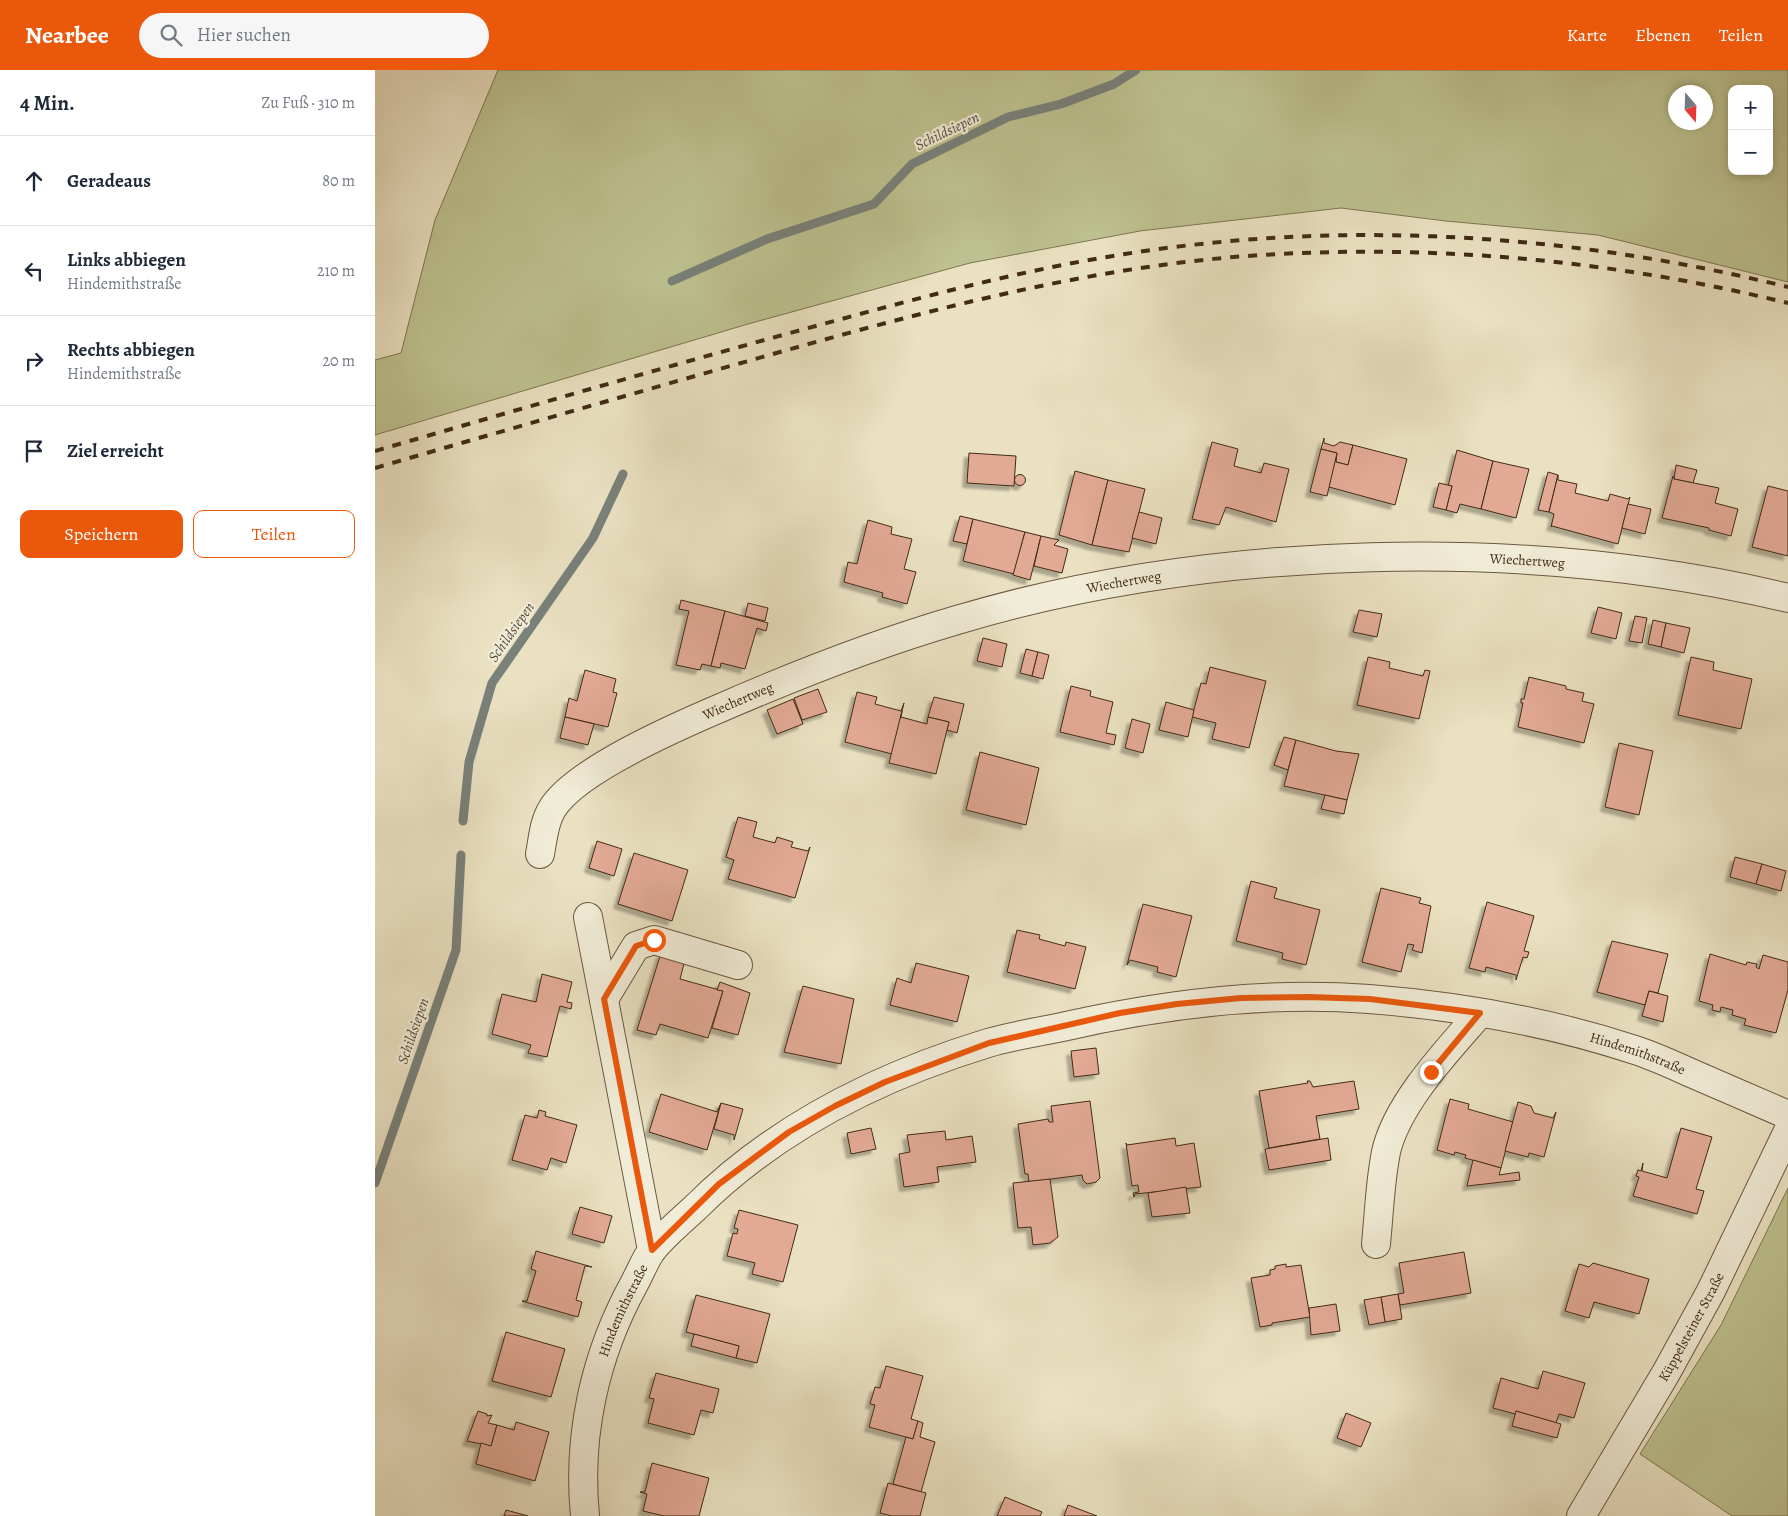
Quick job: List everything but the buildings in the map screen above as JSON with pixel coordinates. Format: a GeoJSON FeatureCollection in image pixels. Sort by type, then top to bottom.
{"type":"FeatureCollection","features":[{"type":"Feature","properties":{"kind":"street","name":"Wiechertweg"},"geometry":{"type":"LineString","coordinates":[[540,854],[544,828],[552,809],[565,792],[603,766],[647,743],[781,682],[865,650],[959,620],[1049,597],[1171,575],[1231,567],[1311,560],[1405,557],[1492,559],[1633,571],[1788,598]]}},
{"type":"Feature","properties":{"kind":"street"},"geometry":{"type":"LineString","coordinates":[[589,917],[652,1250]]}},
{"type":"Feature","properties":{"kind":"street"},"geometry":{"type":"LineString","coordinates":[[604,999],[636,946],[654,940],[738,965]]}},
{"type":"Feature","properties":{"kind":"street","name":"Hindemithstraße"},"geometry":{"type":"LineString","coordinates":[[585,1516],[583,1445],[595,1380],[615,1319],[652,1250],[719,1184],[789,1132],[835,1106],[885,1082],[989,1043],[1120,1013],[1177,1004],[1241,998],[1308,997],[1370,999],[1480,1013],[1550,1027],[1638,1050],[1788,1115]]}},
{"type":"Feature","properties":{"kind":"street"},"geometry":{"type":"LineString","coordinates":[[1376,1244],[1387,1151],[1403,1112],[1431,1072],[1480,1013]]}},
{"type":"Feature","properties":{"kind":"street","name":"Küppelsteiner Straße"},"geometry":{"type":"LineString","coordinates":[[1581,1516],[1666,1373],[1711,1291],[1788,1131]]}},
{"type":"Feature","properties":{"kind":"green space"},"geometry":{"type":"Polygon","coordinates":[[[498,70],[1788,70],[1788,282],[1598,235],[1446,221],[1341,208],[1140,231],[970,263],[748,324],[375,435],[375,360],[401,353],[435,220],[498,70]]]}},
{"type":"Feature","properties":{"kind":"green space"},"geometry":{"type":"Polygon","coordinates":[[[1788,1188],[1788,1516],[1732,1516],[1640,1454],[1721,1325],[1788,1188]]]}},
{"type":"Feature","properties":{"kind":"waterway","name":"Schildsiepen"},"geometry":{"type":"LineString","coordinates":[[672,281],[767,239],[874,204],[912,164],[1008,117],[1061,104],[1114,84],[1136,70]]}},
{"type":"Feature","properties":{"kind":"waterway","name":"Schildsiepen"},"geometry":{"type":"LineString","coordinates":[[463,821],[469,762],[492,683],[593,538],[623,474]]}},
{"type":"Feature","properties":{"kind":"waterway","name":"Schildsiepen"},"geometry":{"type":"LineString","coordinates":[[375,1183],[456,950],[461,855]]}},
{"type":"Feature","properties":{"kind":"railway"},"geometry":{"type":"LineString","coordinates":[[375,451],[881,308],[1043,269],[1125,254],[1208,243],[1291,237],[1375,235],[1542,244],[1625,255],[1707,269],[1788,287]]}},
{"type":"Feature","properties":{"kind":"railway"},"geometry":{"type":"LineString","coordinates":[[375,468],[898,320],[1079,278],[1201,260],[1328,252],[1461,254],[1593,266],[1724,288],[1788,303]]}},
{"type":"Feature","properties":{"kind":"route"},"geometry":{"type":"LineString","coordinates":[[654,940],[636,946],[604,999],[652,1250],[719,1184],[752,1157],[789,1132],[835,1106],[885,1082],[989,1043],[1120,1013],[1177,1004],[1241,998],[1308,997],[1370,999],[1480,1013],[1431,1072]]}}]}
